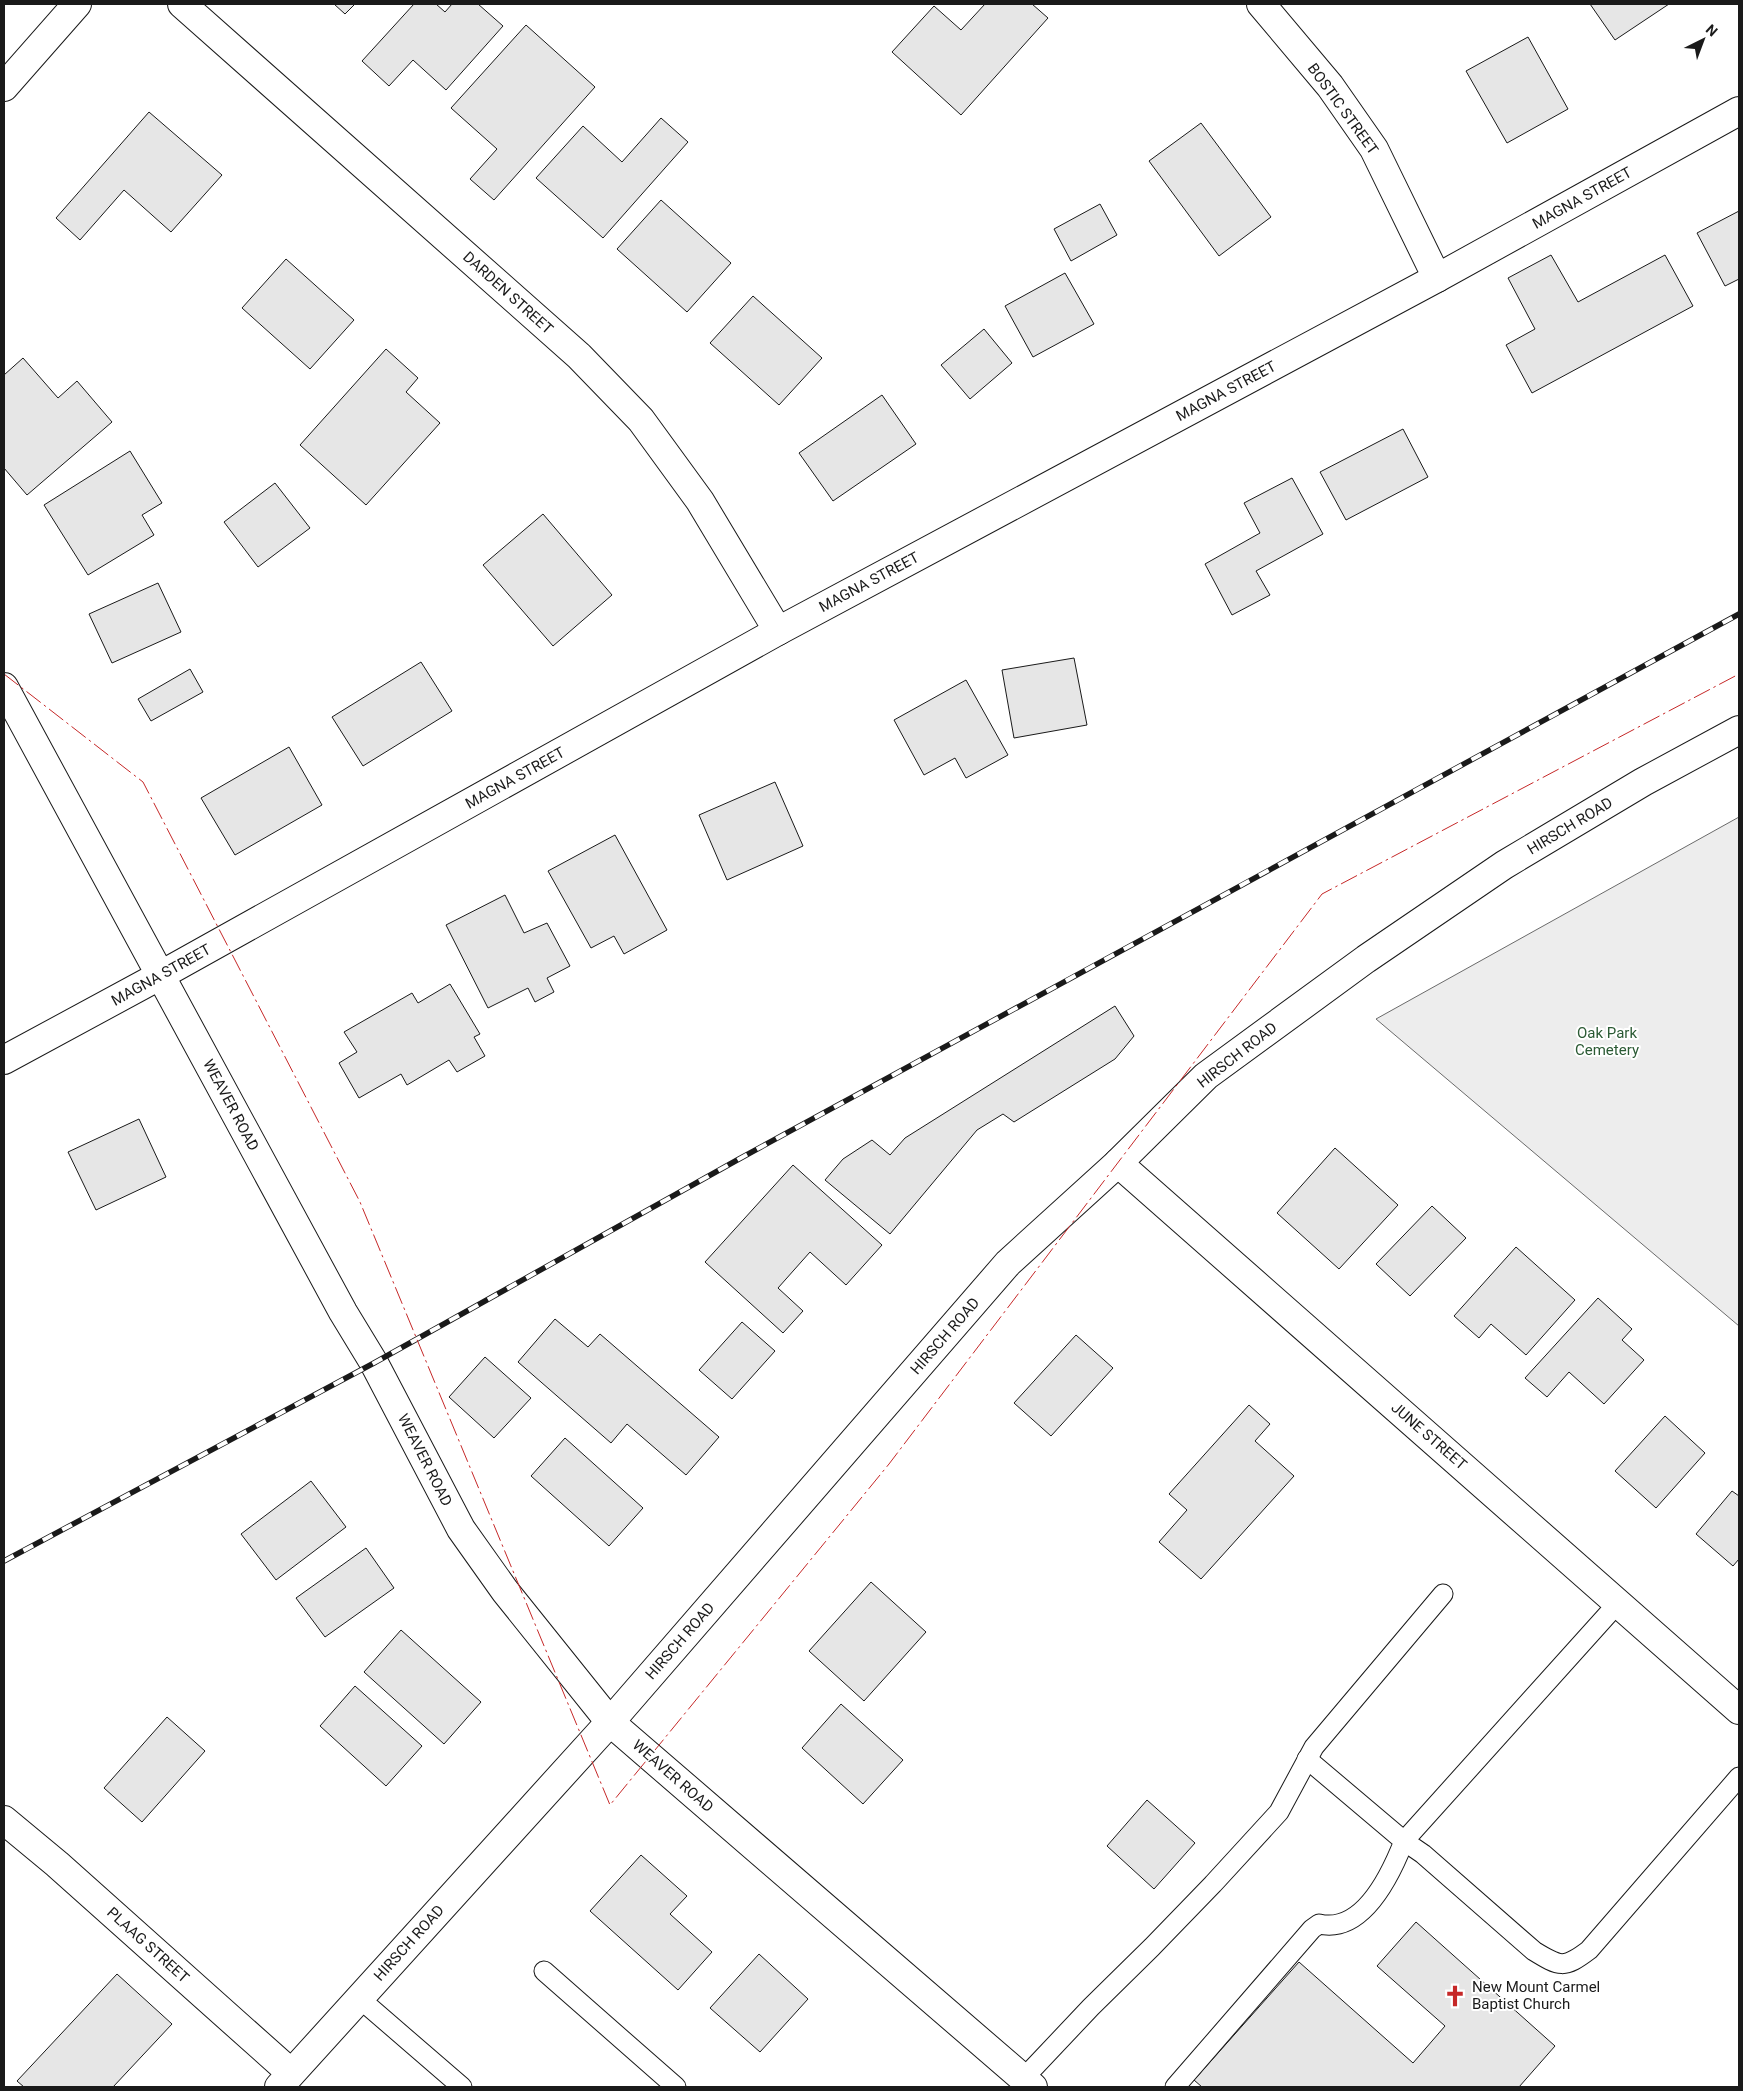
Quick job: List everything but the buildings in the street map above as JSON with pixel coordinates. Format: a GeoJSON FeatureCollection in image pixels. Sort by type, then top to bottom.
{"type":"FeatureCollection","features":[{"type":"Feature","properties":{"kind":"street"},"geometry":{"type":"LineString","coordinates":[[4,87],[78,4]]}},
{"type":"Feature","properties":{"kind":"street","name":"DARDEN STREET"},"geometry":{"type":"LineString","coordinates":[[182,4],[579,356],[641,420],[700,500],[778,631]]}},
{"type":"Feature","properties":{"kind":"street","name":"BOSTIC STREET"},"geometry":{"type":"LineString","coordinates":[[1261,4],[1330,86],[1374,149],[1437,278]]}},
{"type":"Feature","properties":{"kind":"street","name":"MAGNA STREET"},"geometry":{"type":"LineString","coordinates":[[4,1060],[161,975],[778,631],[1437,278],[1739,111]]}},
{"type":"Feature","properties":{"kind":"street","name":"WEAVER ROAD"},"geometry":{"type":"LineString","coordinates":[[4,687],[338,1303],[374,1362],[461,1529],[505,1591],[610,1722],[1028,2083]]}},
{"type":"Feature","properties":{"kind":"street","name":"HIRSCH ROAD"},"geometry":{"type":"LineString","coordinates":[[285,2080],[610,1722],[1008,1263],[1118,1162],[1206,1076],[1366,959],[1504,865],[1643,782],[1739,730]]}},
{"type":"Feature","properties":{"kind":"street","name":"JUNE STREET"},"geometry":{"type":"LineString","coordinates":[[1118,1162],[1739,1710]]}},
{"type":"Feature","properties":{"kind":"street","name":"PLAAG STREET"},"geometry":{"type":"LineString","coordinates":[[4,1820],[57,1864],[285,2080]]}},
{"type":"Feature","properties":{"kind":"lane"},"geometry":{"type":"LineString","coordinates":[[1028,2083],[1090,2007],[1152,1947],[1279,1812],[1314,1747],[1443,1594]]}},
{"type":"Feature","properties":{"kind":"lane"},"geometry":{"type":"LineString","coordinates":[[1175,2087],[1312,1929],[1319,1924],[1330,1927],[1342,1924],[1357,1916],[1391,1873],[1404,1841],[1618,1603]]}},
{"type":"Feature","properties":{"kind":"lane"},"geometry":{"type":"LineString","coordinates":[[1307,1759],[1428,1859],[1534,1951],[1555,1964],[1573,1962],[1589,1950],[1739,1777]]}},
{"type":"Feature","properties":{"kind":"lane"},"geometry":{"type":"LineString","coordinates":[[544,1971],[676,2087]]}},
{"type":"Feature","properties":{"kind":"lane"},"geometry":{"type":"LineString","coordinates":[[359,1998],[462,2087]]}},
{"type":"Feature","properties":{"kind":"shaded area","name":"Oak Park Cemetery"},"geometry":{"type":"Polygon","coordinates":[[[1739,817],[1739,1326],[1376,1019],[1739,817]]]}},
{"type":"Feature","properties":{"kind":"railway"},"geometry":{"type":"LineString","coordinates":[[4,1561],[374,1363],[739,1159],[1739,614]]}},
{"type":"Feature","properties":{"kind":"power"},"geometry":{"type":"LineString","coordinates":[[4,674],[143,782],[360,1202],[610,1805],[889,1464],[1322,894],[1739,674]]}},
{"type":"Feature","properties":{"kind":"place","name":"New Mount Carmel Baptist Church"},"geometry":{"type":"Point","coordinates":[1455,1996]}}]}
